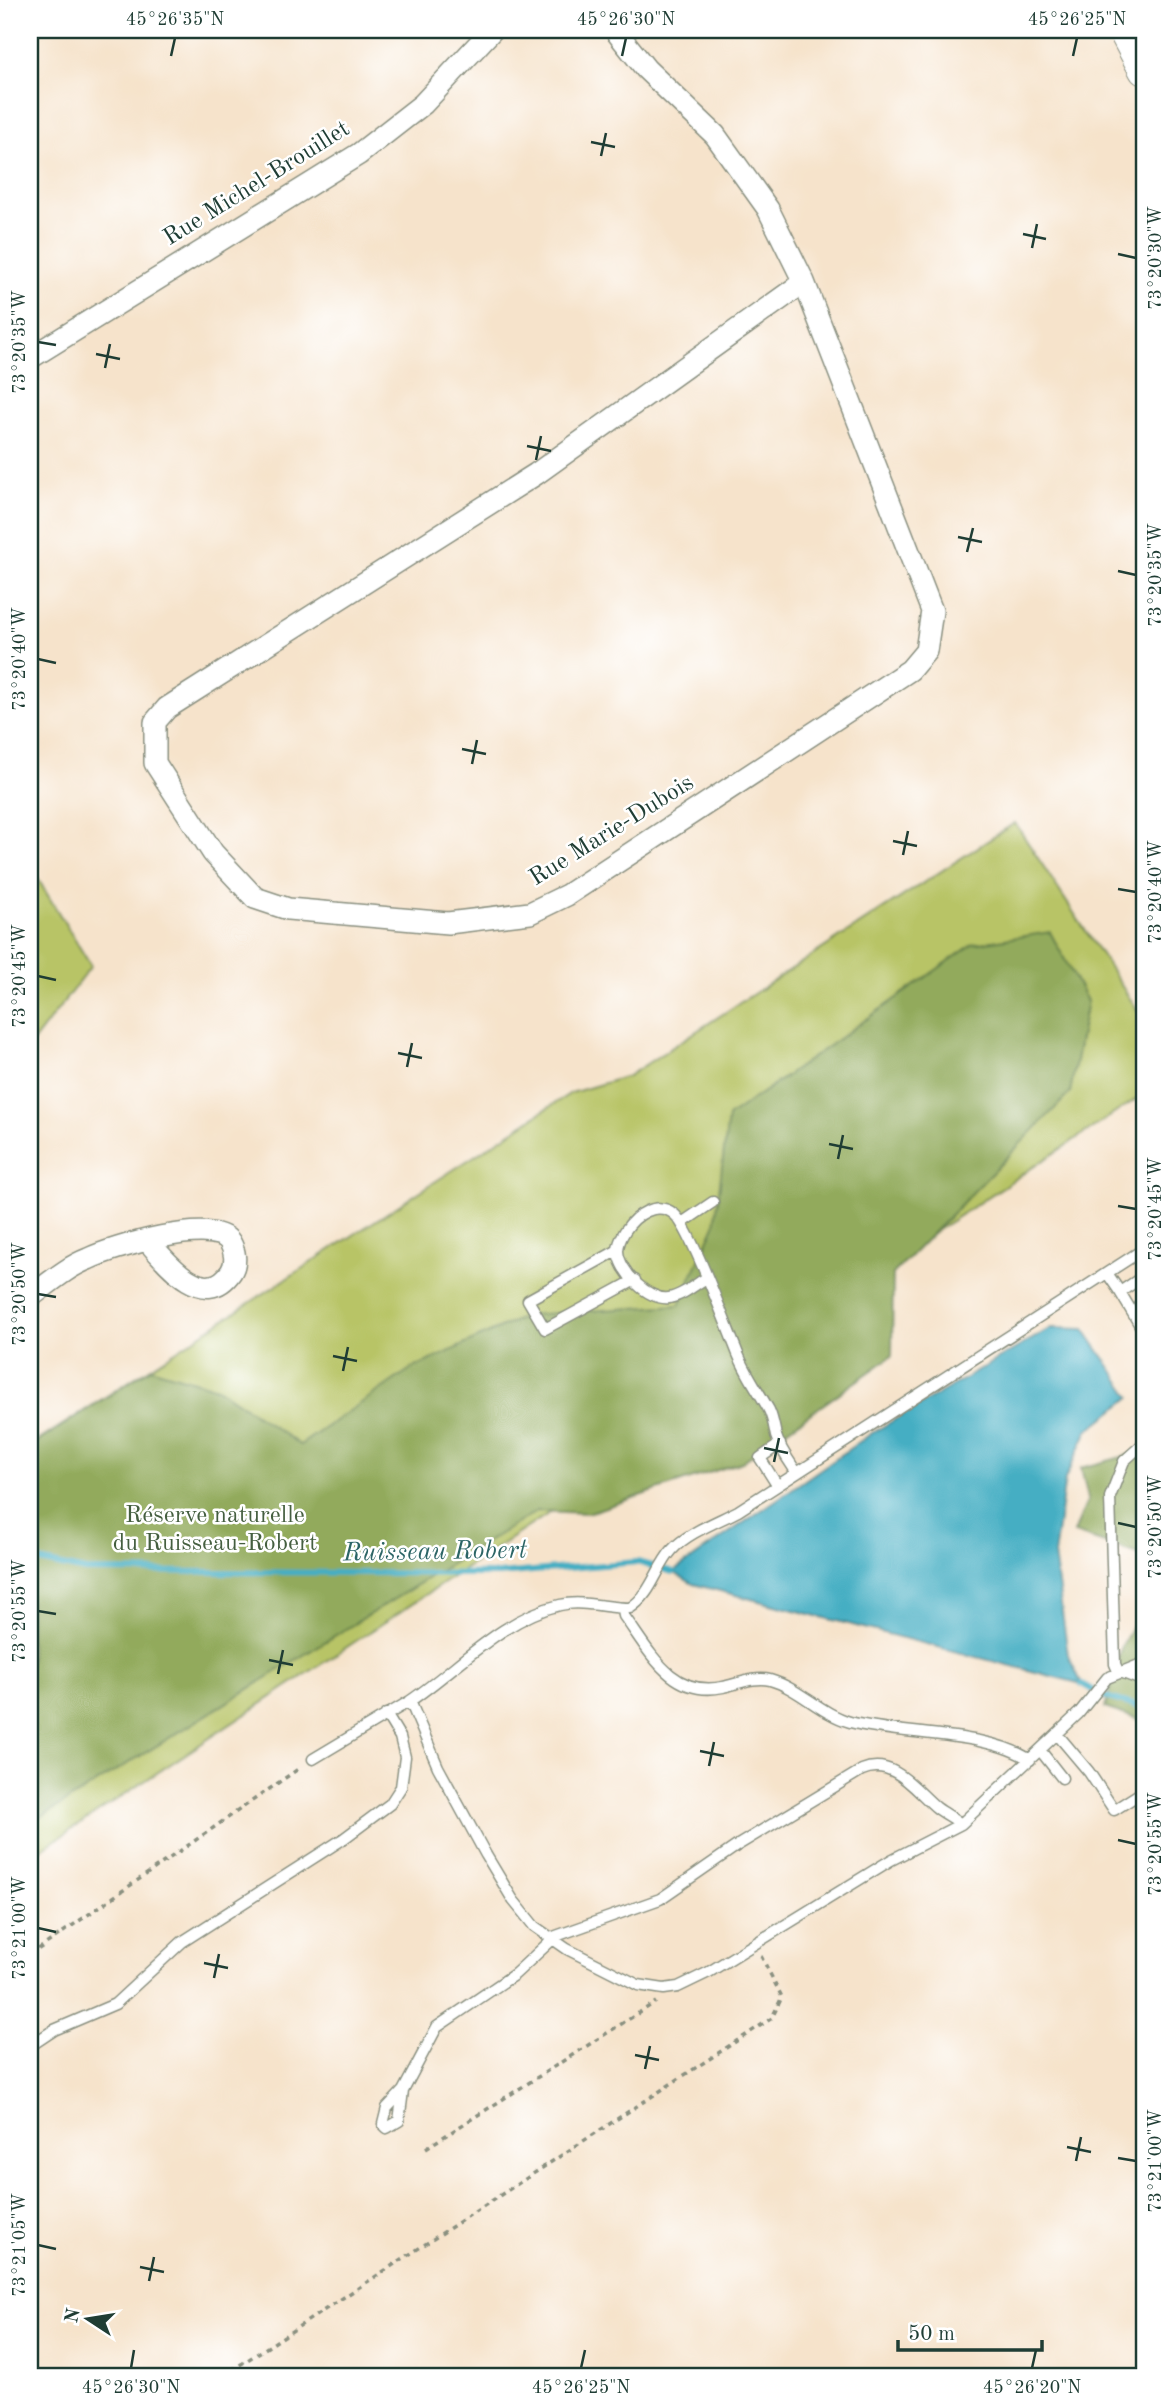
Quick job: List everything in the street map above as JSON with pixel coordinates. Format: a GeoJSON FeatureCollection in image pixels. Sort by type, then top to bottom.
{"type":"FeatureCollection","features":[{"type":"Feature","properties":{"kind":"street","name":"Rue Michel-Brouillet"},"geometry":{"type":"LineString","coordinates":[[30,358],[359,154],[423,104],[492,30]]}},
{"type":"Feature","properties":{"kind":"street","name":"Rue Marie-Dubois"},"geometry":{"type":"LineString","coordinates":[[615,30],[646,69],[715,135],[768,209],[804,282],[932,611],[926,651],[910,670],[567,895],[530,913],[448,923],[288,909],[255,898],[213,853],[155,763],[155,722],[167,708],[536,474],[804,282]]}},
{"type":"Feature","properties":{"kind":"street"},"geometry":{"type":"LineString","coordinates":[[1123,30],[1144,71]]}},
{"type":"Feature","properties":{"kind":"street"},"geometry":{"type":"LineString","coordinates":[[30,1297],[85,1260],[147,1240]]}},
{"type":"Feature","properties":{"kind":"lane"},"geometry":{"type":"LineString","coordinates":[[682,1223],[713,1202]]}},
{"type":"Feature","properties":{"kind":"lane"},"geometry":{"type":"LineString","coordinates":[[635,1280],[545,1329],[528,1300],[618,1250],[626,1228],[650,1209],[666,1209],[682,1223],[737,1353],[771,1413],[780,1444],[797,1473]]}},
{"type":"Feature","properties":{"kind":"lane"},"geometry":{"type":"LineString","coordinates":[[313,1759],[410,1701],[501,1633],[539,1612],[579,1603],[623,1608],[637,1603],[656,1578],[665,1559],[682,1542],[797,1473],[1144,1249]]}},
{"type":"Feature","properties":{"kind":"lane"},"geometry":{"type":"LineString","coordinates":[[618,1250],[635,1280],[653,1296],[668,1298],[706,1278]]}},
{"type":"Feature","properties":{"kind":"lane"},"geometry":{"type":"LineString","coordinates":[[1107,1273],[1144,1332]]}},
{"type":"Feature","properties":{"kind":"lane"},"geometry":{"type":"LineString","coordinates":[[1119,1292],[1144,1276]]}},
{"type":"Feature","properties":{"kind":"lane"},"geometry":{"type":"LineString","coordinates":[[1118,1671],[1113,1652],[1110,1497],[1124,1461],[1144,1443]]}},
{"type":"Feature","properties":{"kind":"lane"},"geometry":{"type":"LineString","coordinates":[[777,1485],[760,1458],[780,1444]]}},
{"type":"Feature","properties":{"kind":"lane"},"geometry":{"type":"LineString","coordinates":[[623,1608],[624,1616],[654,1660],[663,1670],[689,1686],[709,1690],[754,1680],[770,1680],[847,1721],[999,1746],[1030,1760]]}},
{"type":"Feature","properties":{"kind":"lane"},"geometry":{"type":"LineString","coordinates":[[410,1701],[438,1767],[513,1900],[529,1921],[552,1939],[622,1978],[638,1985],[664,1989],[691,1982],[891,1860],[961,1824],[1057,1734],[1101,1683],[1118,1671],[1144,1663]]}},
{"type":"Feature","properties":{"kind":"lane"},"geometry":{"type":"LineString","coordinates":[[1118,1671],[1144,1682]]}},
{"type":"Feature","properties":{"kind":"lane"},"geometry":{"type":"LineString","coordinates":[[30,2046],[54,2030],[115,2004],[165,1956],[209,1923],[382,1812],[401,1787],[405,1766],[403,1745],[386,1714]]}},
{"type":"Feature","properties":{"kind":"lane"},"geometry":{"type":"LineString","coordinates":[[403,1745],[424,1733]]}},
{"type":"Feature","properties":{"kind":"lane"},"geometry":{"type":"LineString","coordinates":[[1057,1734],[1089,1772],[1115,1811],[1144,1791]]}},
{"type":"Feature","properties":{"kind":"lane"},"geometry":{"type":"LineString","coordinates":[[1040,1750],[1062,1779]]}},
{"type":"Feature","properties":{"kind":"lane"},"geometry":{"type":"LineString","coordinates":[[403,2091],[437,2027],[515,1974],[552,1939],[576,1926],[646,1906],[660,1899],[738,1845],[872,1766],[887,1767],[896,1772],[939,1810],[961,1824]]}},
{"type":"Feature","properties":{"kind":"path"},"geometry":{"type":"LineString","coordinates":[[30,1955],[313,1759]]}},
{"type":"Feature","properties":{"kind":"path"},"geometry":{"type":"LineString","coordinates":[[223,2376],[772,2018],[782,1997],[775,1978],[754,1944]]}},
{"type":"Feature","properties":{"kind":"path"},"geometry":{"type":"LineString","coordinates":[[426,2148],[653,2005],[660,2000],[664,1989]]}},
{"type":"Feature","properties":{"kind":"green space","name":"Réserve naturelle du Ruisseau-Robert"},"geometry":{"type":"Polygon","coordinates":[[[1015,823],[1144,1020],[1144,1094],[658,1414],[670,1433],[30,1857],[30,1446],[571,1093],[628,1076],[1015,823]]]}},
{"type":"Feature","properties":{"kind":"green space"},"geometry":{"type":"Polygon","coordinates":[[[30,866],[91,966],[30,1046],[30,866]]]}},
{"type":"Feature","properties":{"kind":"green space","name":"Réserve naturelle du Ruisseau-Robert"},"geometry":{"type":"Polygon","coordinates":[[[1050,932],[1087,1001],[1070,1093],[893,1274],[892,1356],[742,1462],[588,1513],[537,1511],[30,1824],[30,1447],[151,1368],[217,1388],[300,1445],[409,1370],[528,1315],[679,1305],[715,1225],[728,1117],[973,944],[1050,932]]]}},
{"type":"Feature","properties":{"kind":"green space"},"geometry":{"type":"Polygon","coordinates":[[[1144,1451],[1144,1556],[1074,1533],[1088,1499],[1081,1468],[1144,1451]]]}},
{"type":"Feature","properties":{"kind":"green space"},"geometry":{"type":"Polygon","coordinates":[[[1144,1600],[1144,1721],[1105,1708],[1120,1651],[1144,1600]]]}},
{"type":"Feature","properties":{"kind":"water"},"geometry":{"type":"Polygon","coordinates":[[[1051,1328],[1084,1329],[1131,1397],[1088,1430],[1065,1479],[1054,1555],[1068,1655],[1082,1684],[693,1584],[673,1572],[872,1433],[1051,1328]]]}},
{"type":"Feature","properties":{"kind":"waterway","name":"Ruisseau Robert"},"geometry":{"type":"LineString","coordinates":[[30,1559],[85,1571],[498,1574],[637,1562],[673,1572]]}},
{"type":"Feature","properties":{"kind":"waterway","name":"Ruisseau Robert"},"geometry":{"type":"LineString","coordinates":[[1082,1684],[1102,1696],[1144,1708]]}}]}
